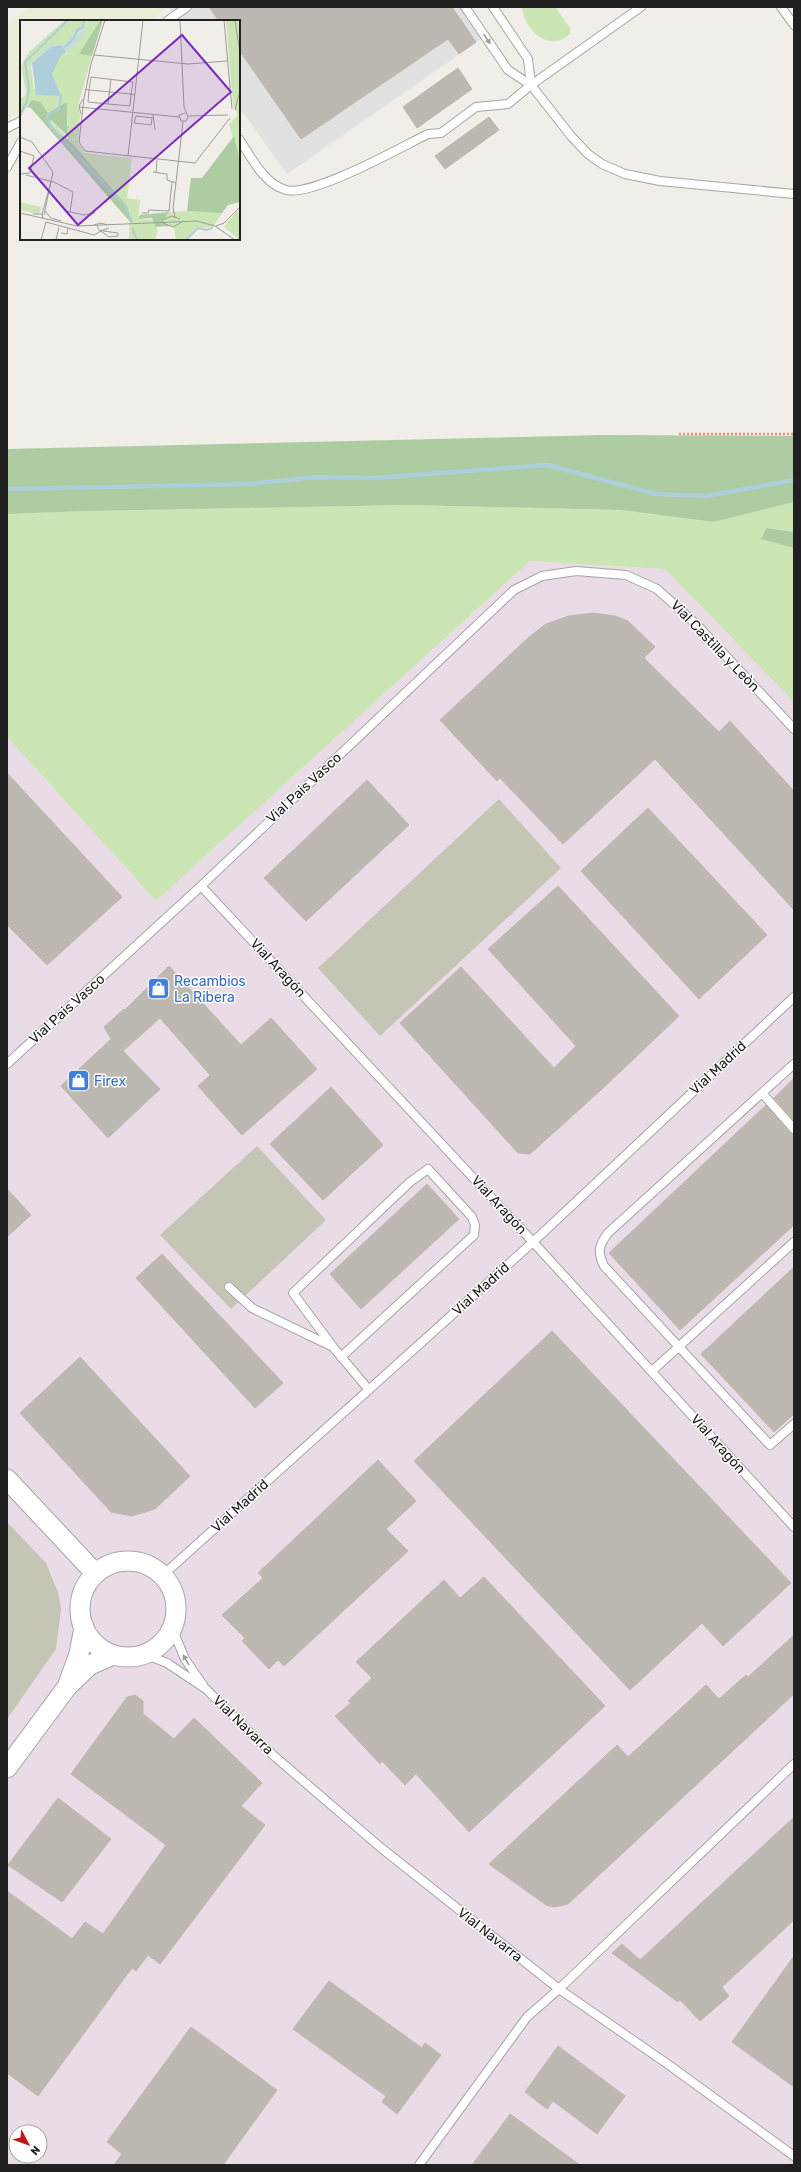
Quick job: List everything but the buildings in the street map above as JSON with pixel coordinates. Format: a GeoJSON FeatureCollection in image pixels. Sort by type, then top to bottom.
{"type":"FeatureCollection","features":[{"type":"Feature","properties":{"kind":"street"},"geometry":{"type":"LineString","coordinates":[[7,1479],[95,1574]]}},
{"type":"Feature","properties":{"kind":"street"},"geometry":{"type":"LineString","coordinates":[[129,1560],[148,1564],[163,1575],[173,1591],[176,1610],[172,1628],[164,1642],[147,1655],[131,1657],[114,1655],[99,1648],[88,1636],[81,1620],[80,1603],[85,1587],[95,1574],[111,1563],[129,1560]]}},
{"type":"Feature","properties":{"kind":"street"},"geometry":{"type":"LineString","coordinates":[[67,1687],[79,1654],[84,1627]]}},
{"type":"Feature","properties":{"kind":"street"},"geometry":{"type":"LineString","coordinates":[[7,1768],[67,1687],[90,1665],[114,1655]]}},
{"type":"Feature","properties":{"kind":"lane"},"geometry":{"type":"LineString","coordinates":[[168,20],[187,7]]}},
{"type":"Feature","properties":{"kind":"lane"},"geometry":{"type":"LineString","coordinates":[[465,7],[508,70],[531,85],[571,136],[588,154],[602,164],[625,174],[660,181],[794,194]]}},
{"type":"Feature","properties":{"kind":"lane"},"geometry":{"type":"LineString","coordinates":[[493,7],[528,59],[531,85]]}},
{"type":"Feature","properties":{"kind":"lane"},"geometry":{"type":"LineString","coordinates":[[240,140],[266,177],[286,190],[298,190],[330,181],[428,134],[441,133],[476,107],[508,104],[531,85],[640,7]]}},
{"type":"Feature","properties":{"kind":"lane"},"geometry":{"type":"LineString","coordinates":[[781,7],[794,26]]}},
{"type":"Feature","properties":{"kind":"lane"},"geometry":{"type":"LineString","coordinates":[[7,128],[20,122]]}},
{"type":"Feature","properties":{"kind":"lane"},"geometry":{"type":"LineString","coordinates":[[7,167],[20,144]]}},
{"type":"Feature","properties":{"kind":"lane","name":"Vial Pais Vasco"},"geometry":{"type":"LineString","coordinates":[[7,1064],[201,886],[514,590],[542,576],[576,572],[626,575]]}},
{"type":"Feature","properties":{"kind":"lane","name":"Vial Castilla y Leòn"},"geometry":{"type":"LineString","coordinates":[[626,575],[657,589],[698,626],[794,729]]}},
{"type":"Feature","properties":{"kind":"lane","name":"Vial Aragón"},"geometry":{"type":"LineString","coordinates":[[201,886],[533,1242],[794,1527]]}},
{"type":"Feature","properties":{"kind":"lane","name":"Vial Madrid"},"geometry":{"type":"LineString","coordinates":[[163,1575],[533,1242],[794,997]]}},
{"type":"Feature","properties":{"kind":"lane"},"geometry":{"type":"LineString","coordinates":[[794,1064],[608,1233],[600,1244],[599,1255],[604,1266],[770,1445],[794,1424]]}},
{"type":"Feature","properties":{"kind":"lane"},"geometry":{"type":"LineString","coordinates":[[762,1094],[794,1129]]}},
{"type":"Feature","properties":{"kind":"lane"},"geometry":{"type":"LineString","coordinates":[[341,1357],[474,1235],[475,1224],[472,1216],[428,1169],[410,1182],[293,1293],[333,1347],[341,1357],[369,1390]]}},
{"type":"Feature","properties":{"kind":"lane"},"geometry":{"type":"LineString","coordinates":[[652,1371],[794,1242]]}},
{"type":"Feature","properties":{"kind":"lane"},"geometry":{"type":"LineString","coordinates":[[229,1287],[252,1308],[333,1347]]}},
{"type":"Feature","properties":{"kind":"lane","name":"Vial Navarra"},"geometry":{"type":"LineString","coordinates":[[172,1628],[185,1659],[206,1689]]}},
{"type":"Feature","properties":{"kind":"lane","name":"Vial Navarra"},"geometry":{"type":"LineString","coordinates":[[147,1655],[167,1663],[206,1689],[273,1754],[374,1842],[559,1989],[669,2065],[794,2156]]}},
{"type":"Feature","properties":{"kind":"lane"},"geometry":{"type":"LineString","coordinates":[[419,2165],[527,2017],[559,1989],[794,1764]]}},
{"type":"Feature","properties":{"kind":"path"},"geometry":{"type":"LineString","coordinates":[[679,434],[794,434]]}},
{"type":"Feature","properties":{"kind":"shaded area"},"geometry":{"type":"Polygon","coordinates":[[[29,7],[168,7],[149,20],[20,20],[20,113],[7,119],[7,26],[29,7]]]}},
{"type":"Feature","properties":{"kind":"shaded area"},"geometry":{"type":"Polygon","coordinates":[[[168,7],[462,7],[483,38],[287,174],[240,108],[240,20],[177,20],[168,7]]]}},
{"type":"Feature","properties":{"kind":"shaded area"},"geometry":{"type":"Polygon","coordinates":[[[530,561],[665,569],[794,702],[794,2165],[7,2165],[7,737],[156,901],[530,561]]]}},
{"type":"Feature","properties":{"kind":"shaded area"},"geometry":{"type":"Polygon","coordinates":[[[499,799],[561,868],[380,1036],[318,968],[499,799]]]}},
{"type":"Feature","properties":{"kind":"shaded area"},"geometry":{"type":"Polygon","coordinates":[[[257,1146],[326,1220],[231,1309],[160,1235],[257,1146]]]}},
{"type":"Feature","properties":{"kind":"shaded area"},"geometry":{"type":"Polygon","coordinates":[[[7,1522],[46,1563],[58,1592],[61,1609],[56,1649],[7,1719],[7,1522]]]}},
{"type":"Feature","properties":{"kind":"green space"},"geometry":{"type":"Polygon","coordinates":[[[522,7],[555,7],[570,28],[570,34],[562,39],[554,41],[546,40],[532,30],[527,23],[522,7]]]}},
{"type":"Feature","properties":{"kind":"green space"},"geometry":{"type":"Polygon","coordinates":[[[603,435],[794,436],[794,502],[714,522],[621,510],[408,505],[7,514],[7,449],[603,435]]]}},
{"type":"Feature","properties":{"kind":"green space"},"geometry":{"type":"Polygon","coordinates":[[[794,502],[794,532],[766,528],[761,538],[794,548],[794,702],[665,569],[530,561],[156,901],[7,737],[7,514],[408,505],[621,510],[714,522],[794,502]]]}},
{"type":"Feature","properties":{"kind":"green space"},"geometry":{"type":"Polygon","coordinates":[[[766,528],[794,532],[794,548],[761,539],[766,528]]]}},
{"type":"Feature","properties":{"kind":"waterway"},"geometry":{"type":"LineString","coordinates":[[7,489],[250,484],[316,477],[375,478],[547,465],[657,494],[706,496],[794,480]]}},
{"type":"Feature","properties":{"kind":"place","name":"Recambios La Ribera"},"geometry":{"type":"Point","coordinates":[158,989]}},
{"type":"Feature","properties":{"kind":"place","name":"Firex"},"geometry":{"type":"Point","coordinates":[78,1081]}}]}
